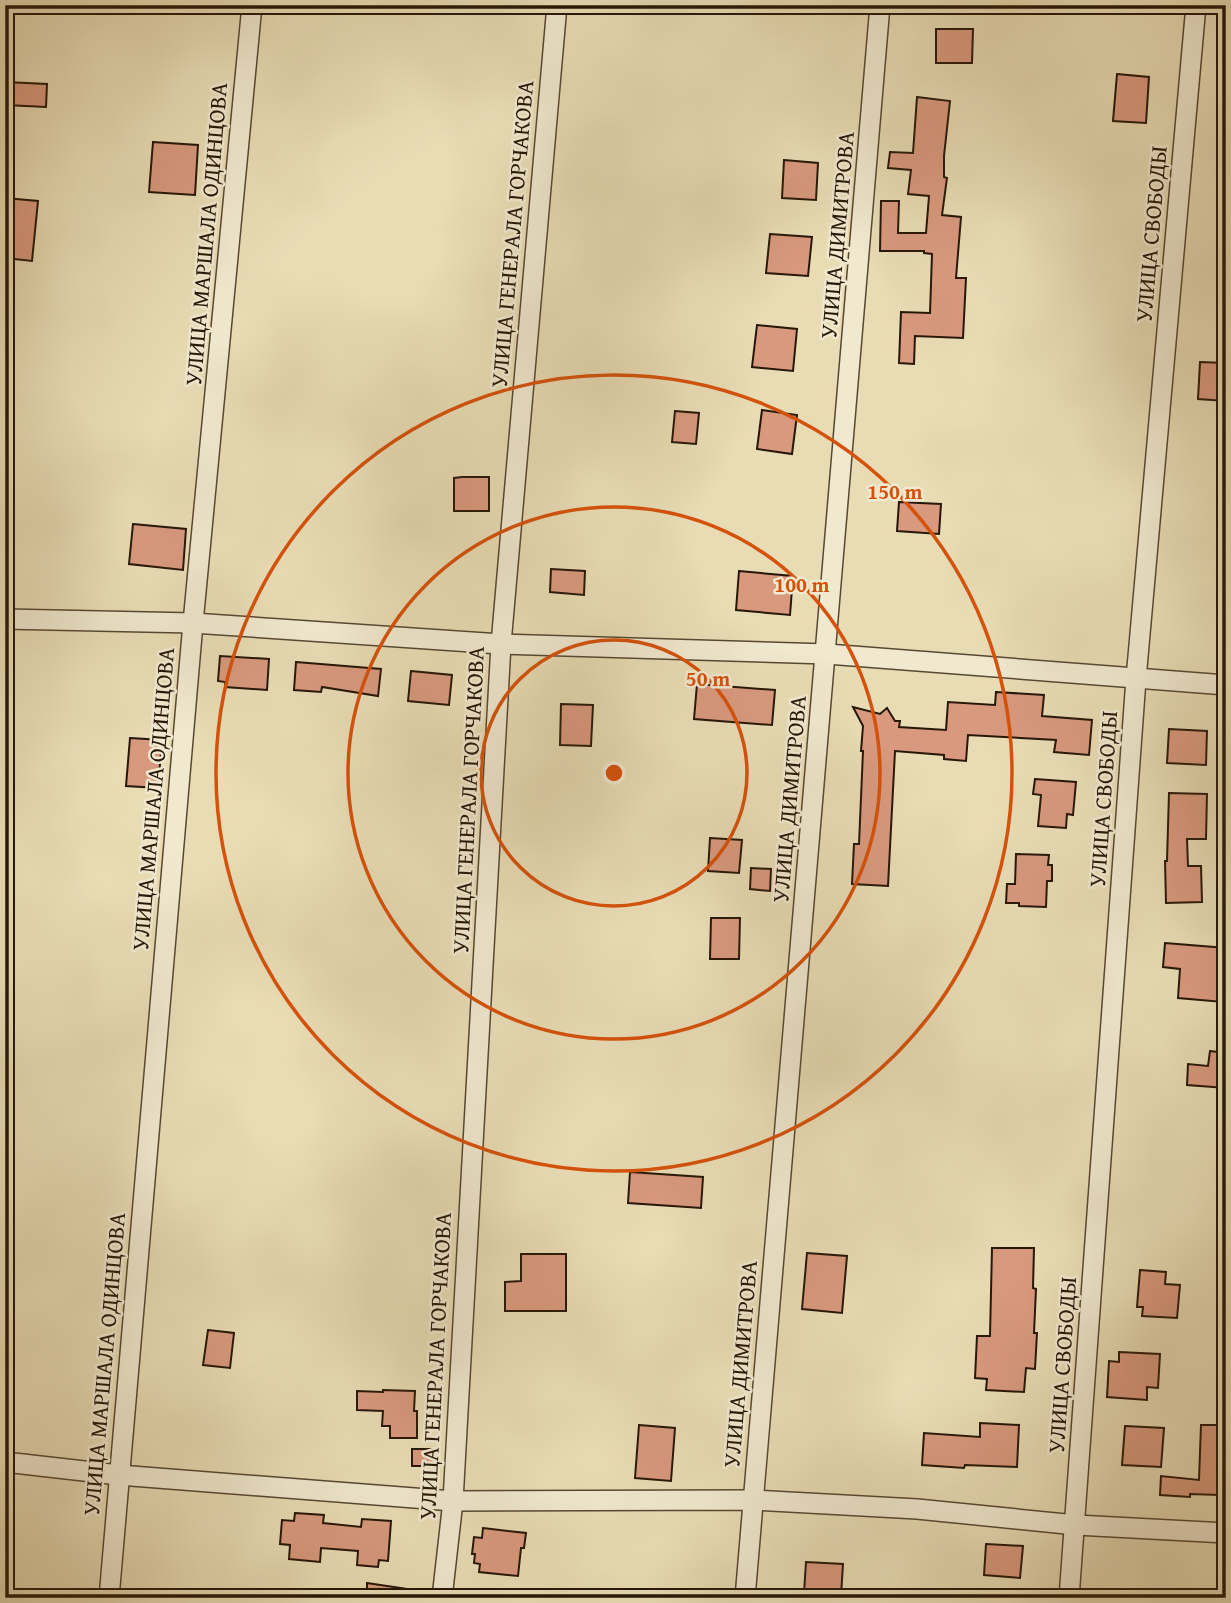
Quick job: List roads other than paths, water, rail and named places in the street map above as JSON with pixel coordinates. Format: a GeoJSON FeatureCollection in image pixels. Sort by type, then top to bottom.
{"type":"FeatureCollection","features":[{"type":"Feature","properties":{"kind":"street","name":"УЛИЦА МАРШАЛА ОДИНЦОВА"},"geometry":{"type":"LineString","coordinates":[[109,1598],[193,623],[252,5]]}},
{"type":"Feature","properties":{"kind":"street","name":"УЛИЦА ГЕНЕРАЛА ГОРЧАКОВА"},"geometry":{"type":"LineString","coordinates":[[442,1598],[453,1500],[500,644],[557,5]]}},
{"type":"Feature","properties":{"kind":"street","name":"УЛИЦА ДИМИТРОВА"},"geometry":{"type":"LineString","coordinates":[[745,1598],[880,5]]}},
{"type":"Feature","properties":{"kind":"street","name":"УЛИЦА СВОБОДЫ"},"geometry":{"type":"LineString","coordinates":[[1069,1598],[1136,679],[1196,5]]}},
{"type":"Feature","properties":{"kind":"street"},"geometry":{"type":"LineString","coordinates":[[5,619],[193,623],[500,644],[827,653],[1226,685]]}},
{"type":"Feature","properties":{"kind":"street"},"geometry":{"type":"LineString","coordinates":[[5,1462],[119,1475],[453,1500],[753,1500],[917,1508],[1076,1525],[1226,1533]]}}]}
